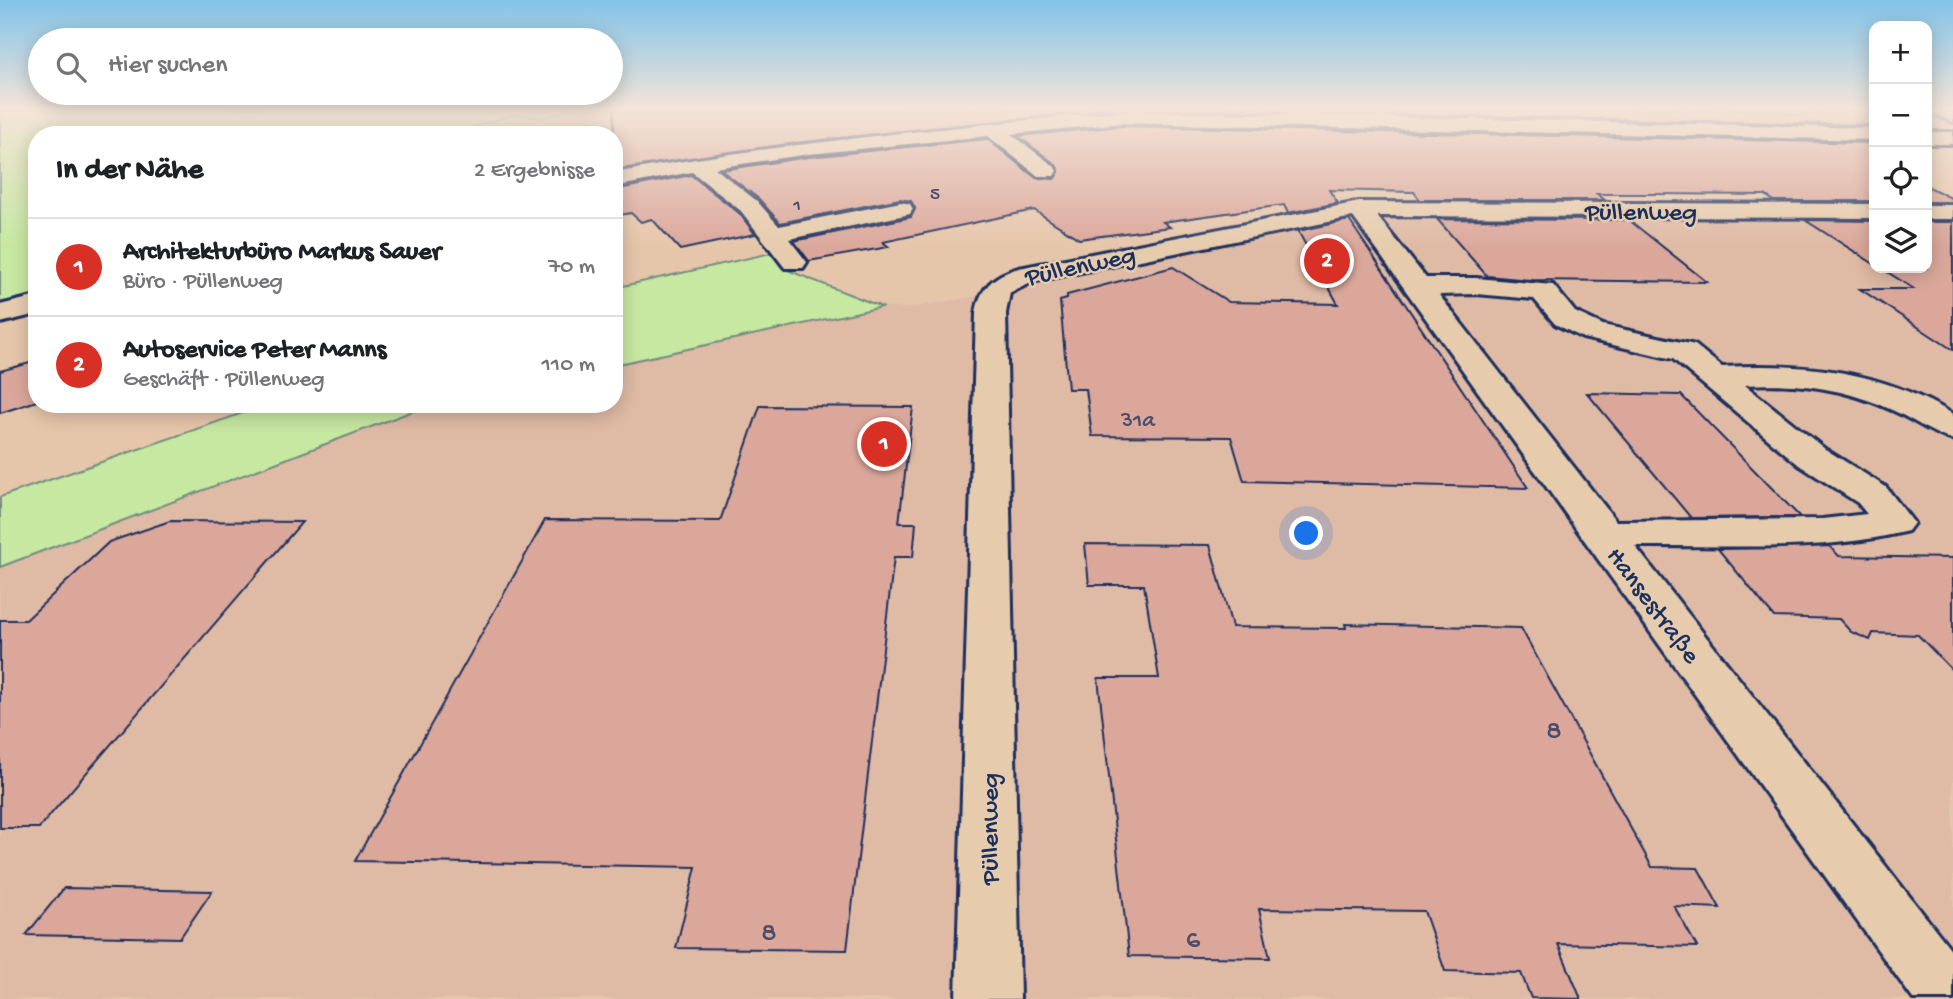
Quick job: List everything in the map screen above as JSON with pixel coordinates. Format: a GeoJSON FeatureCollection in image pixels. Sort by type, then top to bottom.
{"type":"FeatureCollection","features":[{"type":"Feature","properties":{"kind":"street"},"geometry":{"type":"LineString","coordinates":[[623,178],[696,164],[772,155]]}},
{"type":"Feature","properties":{"kind":"street"},"geometry":{"type":"LineString","coordinates":[[1028,155],[1046,171]]}},
{"type":"Feature","properties":{"kind":"street"},"geometry":{"type":"LineString","coordinates":[[696,164],[749,206],[794,262]]}},
{"type":"Feature","properties":{"kind":"street"},"geometry":{"type":"LineString","coordinates":[[774,235],[901,209]]}},
{"type":"Feature","properties":{"kind":"street","name":"Püllenweg"},"geometry":{"type":"LineString","coordinates":[[988,999],[990,327],[994,292],[1004,282],[1020,276],[1359,209],[1869,211]]}},
{"type":"Feature","properties":{"kind":"street","name":"Hansestraße"},"geometry":{"type":"LineString","coordinates":[[1359,209],[1951,999]]}},
{"type":"Feature","properties":{"kind":"street"},"geometry":{"type":"LineString","coordinates":[[1932,212],[1953,212]]}},
{"type":"Feature","properties":{"kind":"street"},"geometry":{"type":"LineString","coordinates":[[1417,287],[1476,286],[1543,291],[1565,318],[1594,332],[1684,352],[1812,457],[1872,495],[1894,523],[1822,531],[1602,534]]}},
{"type":"Feature","properties":{"kind":"street"},"geometry":{"type":"LineString","coordinates":[[0,314],[28,307]]}},
{"type":"Feature","properties":{"kind":"street"},"geometry":{"type":"LineString","coordinates":[[1715,377],[1787,374],[1835,380],[1874,391],[1953,429]]}},
{"type":"Feature","properties":{"kind":"shaded area"},"geometry":{"type":"Polygon","coordinates":[[[1373,213],[1869,215],[1869,273],[1932,273],[1932,216],[1953,216],[1953,999],[0,999],[0,567],[408,413],[623,413],[623,363],[843,314],[882,307],[909,308],[1031,287],[1373,213]]]}},
{"type":"Feature","properties":{"kind":"green space"},"geometry":{"type":"Polygon","coordinates":[[[0,155],[28,155],[28,296],[0,303],[0,155]]]}},
{"type":"Feature","properties":{"kind":"green space"},"geometry":{"type":"Polygon","coordinates":[[[771,253],[782,268],[882,307],[623,363],[623,286],[771,253]]]}},
{"type":"Feature","properties":{"kind":"green space"},"geometry":{"type":"Polygon","coordinates":[[[243,413],[408,413],[0,567],[0,497],[243,413]]]}},
{"type":"Feature","properties":{"kind":"building"},"geometry":{"type":"Polygon","coordinates":[[[623,155],[718,155],[623,169],[623,155]]]}},
{"type":"Feature","properties":{"kind":"building"},"geometry":{"type":"Polygon","coordinates":[[[833,155],[1007,155],[1036,178],[1054,179],[1059,172],[1056,165],[1042,155],[1869,155],[1869,201],[1774,201],[1765,195],[1657,194],[1597,194],[1605,200],[1420,200],[1414,192],[1329,190],[1338,203],[1288,213],[1284,205],[1163,222],[1170,227],[1079,239],[1034,210],[883,242],[889,247],[809,261],[794,241],[911,217],[915,208],[911,201],[900,199],[780,223],[759,199],[721,170],[833,155]]]}},
{"type":"Feature","properties":{"kind":"building"},"geometry":{"type":"Polygon","coordinates":[[[691,175],[739,213],[755,234],[680,250],[652,219],[641,222],[631,213],[623,214],[623,188],[691,175]]]}},
{"type":"Feature","properties":{"kind":"building"},"geometry":{"type":"Polygon","coordinates":[[[1932,188],[1953,199],[1953,202],[1932,202],[1932,188]]]}},
{"type":"Feature","properties":{"kind":"building"},"geometry":{"type":"Polygon","coordinates":[[[1437,219],[1629,220],[1707,282],[1530,280],[1487,276],[1437,219]]]}},
{"type":"Feature","properties":{"kind":"building"},"geometry":{"type":"Polygon","coordinates":[[[1349,220],[1528,488],[1244,481],[1231,437],[1092,436],[1086,389],[1068,389],[1060,301],[1067,299],[1067,295],[1173,267],[1229,302],[1338,304],[1298,231],[1349,220]]]}},
{"type":"Feature","properties":{"kind":"building"},"geometry":{"type":"Polygon","coordinates":[[[1805,220],[1869,221],[1869,261],[1805,220]]]}},
{"type":"Feature","properties":{"kind":"building"},"geometry":{"type":"Polygon","coordinates":[[[1932,222],[1953,222],[1953,350],[1860,289],[1914,289],[1889,273],[1932,273],[1932,222]]]}},
{"type":"Feature","properties":{"kind":"building"},"geometry":{"type":"Polygon","coordinates":[[[28,363],[28,404],[0,413],[0,371],[28,363]]]}},
{"type":"Feature","properties":{"kind":"building"},"geometry":{"type":"Polygon","coordinates":[[[1587,393],[1681,395],[1800,517],[1691,518],[1587,393]]]}},
{"type":"Feature","properties":{"kind":"building"},"geometry":{"type":"Polygon","coordinates":[[[760,406],[913,407],[899,523],[916,523],[913,557],[894,557],[847,950],[676,948],[696,867],[355,861],[545,520],[720,521],[760,406]]]}},
{"type":"Feature","properties":{"kind":"building"},"geometry":{"type":"Polygon","coordinates":[[[170,521],[302,522],[39,828],[0,828],[0,620],[26,620],[109,542],[170,521]]]}},
{"type":"Feature","properties":{"kind":"building"},"geometry":{"type":"Polygon","coordinates":[[[1085,544],[1210,545],[1232,627],[1346,628],[1345,624],[1521,628],[1652,867],[1698,868],[1720,908],[1674,906],[1697,947],[1558,944],[1581,999],[1531,998],[1521,973],[1445,971],[1424,911],[1259,909],[1270,958],[1129,956],[1098,678],[1159,678],[1144,585],[1089,585],[1085,544]]]}},
{"type":"Feature","properties":{"kind":"building"},"geometry":{"type":"Polygon","coordinates":[[[1829,546],[1839,556],[1953,558],[1953,671],[1918,635],[1873,633],[1870,640],[1851,632],[1839,619],[1774,617],[1718,549],[1829,546]]]}},
{"type":"Feature","properties":{"kind":"building"},"geometry":{"type":"Polygon","coordinates":[[[64,888],[212,891],[180,938],[26,935],[64,888]]]}},
{"type":"Feature","properties":{"kind":"place","name":"Autoservice Peter Manns"},"geometry":{"type":"Point","coordinates":[1327,261]}},
{"type":"Feature","properties":{"kind":"place","name":"Architekturbüro Markus Sauer"},"geometry":{"type":"Point","coordinates":[884,444]}}]}
